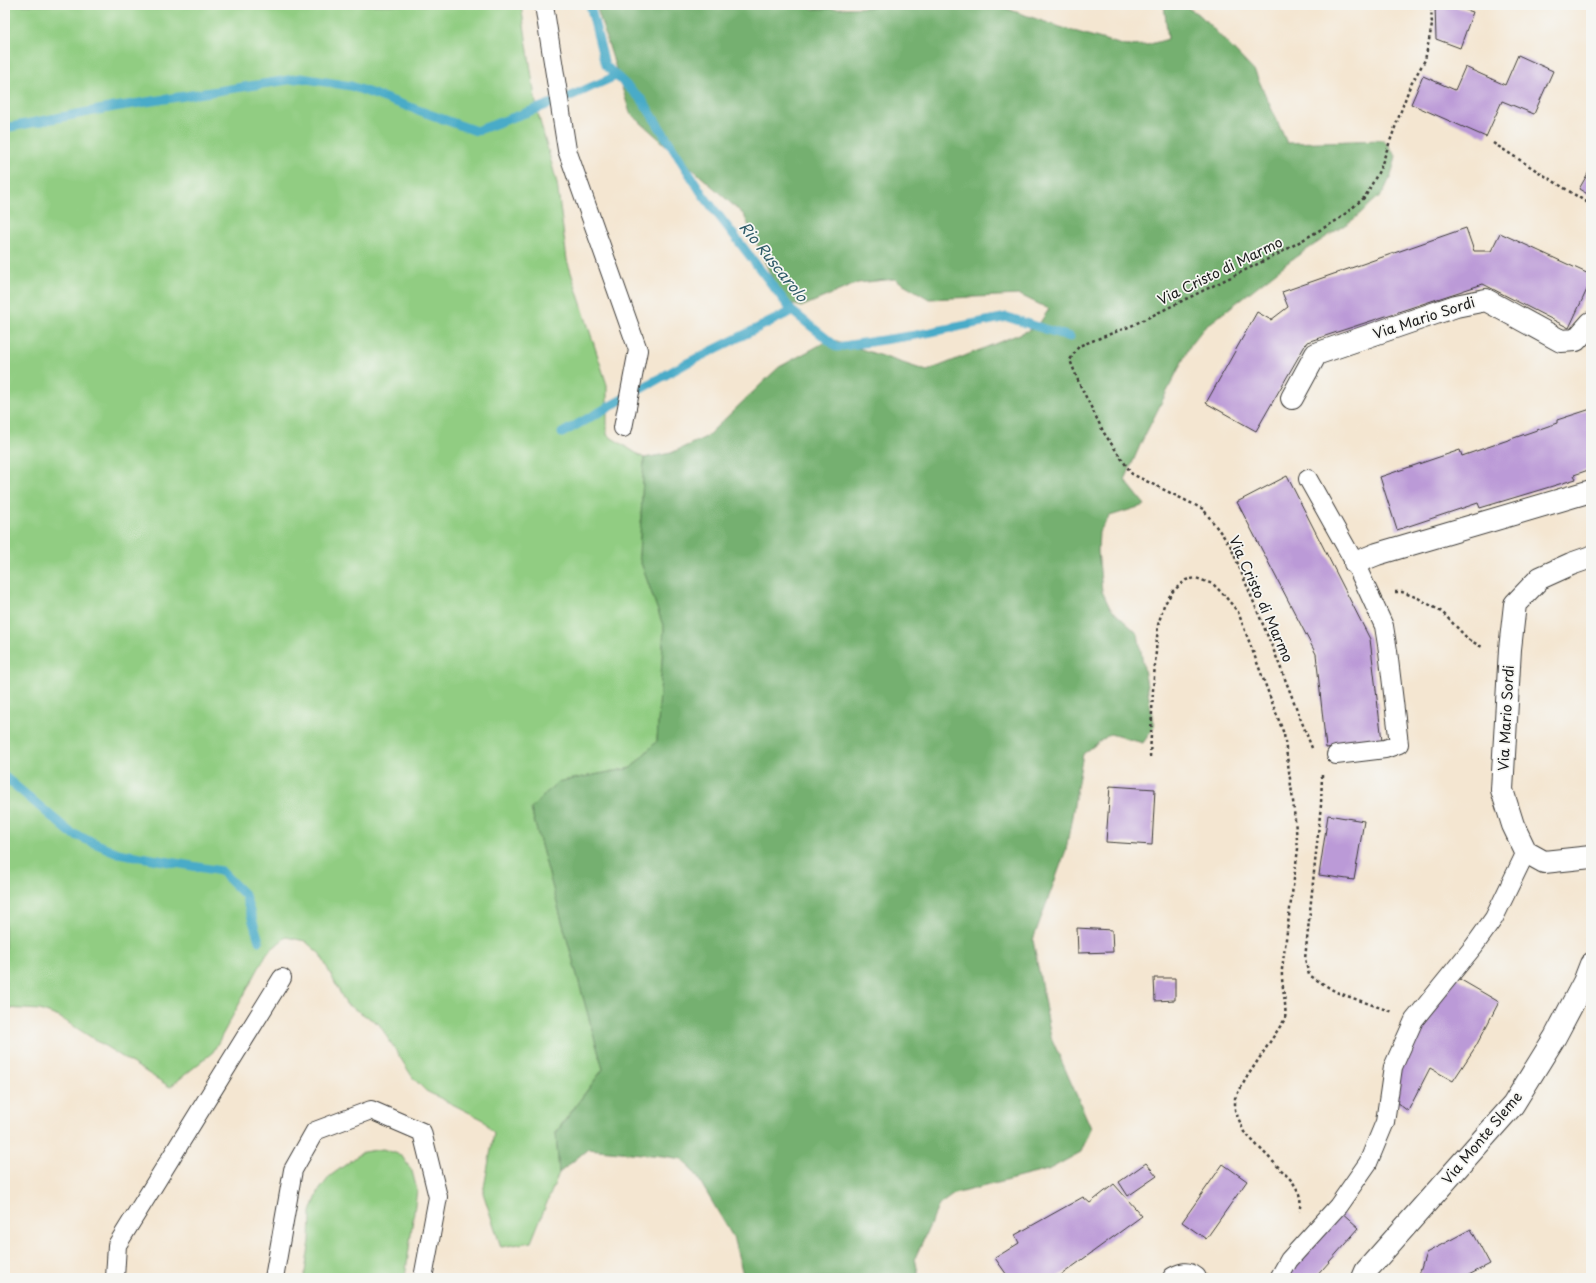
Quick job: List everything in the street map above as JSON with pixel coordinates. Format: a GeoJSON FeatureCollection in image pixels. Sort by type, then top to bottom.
{"type":"FeatureCollection","features":[{"type":"Feature","properties":{"kind":"street","name":"Via Mario Sordi"},"geometry":{"type":"LineString","coordinates":[[1292,398],[1316,354],[1456,306],[1486,300],[1561,341],[1576,340],[1591,323]]}},
{"type":"Feature","properties":{"kind":"street"},"geometry":{"type":"LineString","coordinates":[[1354,563],[1377,554],[1591,492]]}},
{"type":"Feature","properties":{"kind":"street","name":"Via Mario Sordi"},"geometry":{"type":"LineString","coordinates":[[1526,852],[1513,825],[1502,790],[1510,649],[1515,604],[1540,578],[1591,557]]}},
{"type":"Feature","properties":{"kind":"street"},"geometry":{"type":"LineString","coordinates":[[1526,852],[1544,862],[1591,858]]}},
{"type":"Feature","properties":{"kind":"street","name":"Via Monte Sleme"},"geometry":{"type":"LineString","coordinates":[[1363,1278],[1371,1265],[1513,1105],[1555,1037],[1584,982],[1591,964]]}},
{"type":"Feature","properties":{"kind":"street"},"geometry":{"type":"LineString","coordinates":[[1174,1278],[1182,1274],[1189,1274],[1195,1278]]}},
{"type":"Feature","properties":{"kind":"lane"},"geometry":{"type":"LineString","coordinates":[[544,5],[567,150],[638,350],[623,428]]}},
{"type":"Feature","properties":{"kind":"lane"},"geometry":{"type":"LineString","coordinates":[[1308,479],[1368,590],[1384,626],[1398,744],[1385,749],[1336,755]]}},
{"type":"Feature","properties":{"kind":"lane"},"geometry":{"type":"LineString","coordinates":[[1279,1278],[1289,1260],[1338,1206],[1368,1162],[1385,1122],[1393,1067],[1414,1020],[1474,946],[1494,918],[1526,852]]}},
{"type":"Feature","properties":{"kind":"lane"},"geometry":{"type":"LineString","coordinates":[[115,1278],[117,1245],[282,978]]}},
{"type":"Feature","properties":{"kind":"lane"},"geometry":{"type":"LineString","coordinates":[[274,1278],[293,1170],[315,1130],[371,1110],[422,1132],[438,1198],[423,1278]]}},
{"type":"Feature","properties":{"kind":"path","name":"Via Cristo di Marmo"},"geometry":{"type":"LineString","coordinates":[[1314,752],[1230,546],[1203,509],[1132,474],[1104,433],[1079,383],[1070,360],[1079,346],[1132,326],[1280,253],[1339,219],[1365,198],[1380,169],[1410,86],[1425,60],[1432,25],[1431,5]]}},
{"type":"Feature","properties":{"kind":"path"},"geometry":{"type":"LineString","coordinates":[[1493,143],[1591,205]]}},
{"type":"Feature","properties":{"kind":"path"},"geometry":{"type":"LineString","coordinates":[[1150,757],[1152,690],[1158,625],[1164,604],[1172,591],[1186,580],[1196,578],[1213,584],[1238,612],[1284,734],[1298,849],[1282,969],[1281,984],[1286,1009],[1286,1019],[1247,1077],[1235,1098],[1235,1110],[1244,1132],[1298,1189],[1301,1205],[1298,1214]]}},
{"type":"Feature","properties":{"kind":"path"},"geometry":{"type":"LineString","coordinates":[[1368,590],[1402,592],[1418,598],[1442,612],[1469,640],[1488,650],[1510,649]]}},
{"type":"Feature","properties":{"kind":"path"},"geometry":{"type":"LineString","coordinates":[[1321,771],[1323,776],[1321,805],[1305,959],[1309,975],[1336,992],[1414,1020]]}},
{"type":"Feature","properties":{"kind":"green space"},"geometry":{"type":"Polygon","coordinates":[[[5,5],[521,5],[537,110],[557,183],[567,260],[607,385],[607,435],[644,458],[639,557],[664,628],[657,741],[631,768],[557,782],[531,809],[603,1069],[556,1132],[559,1173],[531,1242],[501,1247],[483,1193],[494,1133],[482,1119],[426,1091],[413,1078],[379,1024],[346,1004],[320,954],[305,941],[286,937],[267,953],[213,1052],[170,1087],[59,1017],[40,1010],[5,1008],[5,5]]]}},
{"type":"Feature","properties":{"kind":"green space"},"geometry":{"type":"Polygon","coordinates":[[[596,5],[804,5],[814,9],[875,7],[880,5],[996,5],[1060,27],[1126,46],[1147,45],[1168,39],[1164,5],[1183,5],[1201,16],[1255,72],[1287,143],[1384,140],[1396,156],[1391,176],[1383,193],[1354,219],[1291,260],[1204,328],[1191,344],[1141,443],[1125,480],[1145,505],[1110,516],[1099,532],[1098,551],[1102,591],[1110,608],[1138,634],[1154,727],[1143,743],[1110,734],[1083,754],[1066,850],[1033,940],[1051,1037],[1091,1128],[1081,1152],[1048,1170],[954,1194],[939,1205],[915,1258],[919,1278],[744,1278],[733,1237],[695,1173],[682,1159],[588,1149],[559,1173],[556,1133],[603,1069],[531,809],[557,782],[631,768],[657,741],[664,628],[639,557],[644,458],[671,453],[706,437],[779,367],[831,339],[927,371],[1037,327],[1049,309],[1020,295],[929,299],[895,279],[858,283],[801,307],[782,300],[744,215],[630,113],[596,5]]]}},
{"type":"Feature","properties":{"kind":"green space"},"geometry":{"type":"Polygon","coordinates":[[[383,1149],[401,1155],[412,1171],[417,1190],[405,1278],[304,1278],[310,1241],[311,1212],[318,1192],[330,1176],[363,1152],[383,1149]]]}},
{"type":"Feature","properties":{"kind":"building"},"geometry":{"type":"Polygon","coordinates":[[[1435,5],[1449,5],[1473,12],[1460,48],[1436,39],[1435,5]]]}},
{"type":"Feature","properties":{"kind":"building"},"geometry":{"type":"Polygon","coordinates":[[[1518,55],[1553,71],[1534,114],[1502,101],[1486,137],[1411,104],[1423,76],[1455,90],[1465,67],[1505,85],[1518,55]]]}},
{"type":"Feature","properties":{"kind":"building"},"geometry":{"type":"Polygon","coordinates":[[[1591,168],[1591,196],[1579,189],[1591,168]]]}},
{"type":"Feature","properties":{"kind":"building"},"geometry":{"type":"Polygon","coordinates":[[[1466,228],[1474,251],[1491,251],[1500,233],[1591,275],[1591,281],[1569,328],[1483,284],[1307,342],[1256,431],[1206,403],[1257,312],[1271,320],[1288,307],[1282,292],[1466,228]]]}},
{"type":"Feature","properties":{"kind":"building"},"geometry":{"type":"Polygon","coordinates":[[[1591,409],[1591,469],[1574,475],[1576,479],[1480,508],[1478,503],[1397,530],[1380,477],[1460,450],[1462,456],[1557,423],[1557,420],[1591,409]]]}},
{"type":"Feature","properties":{"kind":"building"},"geometry":{"type":"Polygon","coordinates":[[[1287,476],[1370,639],[1382,741],[1326,748],[1316,654],[1237,502],[1287,476]]]}},
{"type":"Feature","properties":{"kind":"building"},"geometry":{"type":"Polygon","coordinates":[[[1110,786],[1155,789],[1152,845],[1106,842],[1110,786]]]}},
{"type":"Feature","properties":{"kind":"building"},"geometry":{"type":"Polygon","coordinates":[[[1328,815],[1364,821],[1354,880],[1319,875],[1328,815]]]}},
{"type":"Feature","properties":{"kind":"building"},"geometry":{"type":"Polygon","coordinates":[[[1077,928],[1112,930],[1113,952],[1078,953],[1077,928]]]}},
{"type":"Feature","properties":{"kind":"building"},"geometry":{"type":"Polygon","coordinates":[[[1456,977],[1499,1002],[1476,1046],[1453,1081],[1430,1068],[1408,1111],[1392,1099],[1403,1051],[1456,977]]]}},
{"type":"Feature","properties":{"kind":"building"},"geometry":{"type":"Polygon","coordinates":[[[1154,978],[1175,978],[1175,1000],[1155,1001],[1154,978]]]}},
{"type":"Feature","properties":{"kind":"building"},"geometry":{"type":"Polygon","coordinates":[[[1146,1163],[1157,1176],[1128,1196],[1119,1182],[1146,1163]]]}},
{"type":"Feature","properties":{"kind":"building"},"geometry":{"type":"Polygon","coordinates":[[[1223,1164],[1247,1181],[1206,1239],[1182,1222],[1223,1164]]]}},
{"type":"Feature","properties":{"kind":"building"},"geometry":{"type":"Polygon","coordinates":[[[1114,1184],[1142,1216],[1057,1278],[1009,1278],[995,1258],[1019,1243],[1015,1235],[1083,1197],[1090,1203],[1114,1184]]]}},
{"type":"Feature","properties":{"kind":"building"},"geometry":{"type":"Polygon","coordinates":[[[1340,1211],[1359,1228],[1315,1278],[1284,1278],[1340,1211]]]}},
{"type":"Feature","properties":{"kind":"building"},"geometry":{"type":"Polygon","coordinates":[[[1471,1229],[1490,1264],[1463,1278],[1418,1278],[1426,1253],[1471,1229]]]}},
{"type":"Feature","properties":{"kind":"waterway","name":"Rio Ruscarolo"},"geometry":{"type":"LineString","coordinates":[[590,5],[605,65],[642,100],[703,195],[792,311],[837,347],[916,335],[1007,317],[1070,337]]}},
{"type":"Feature","properties":{"kind":"waterway"},"geometry":{"type":"LineString","coordinates":[[5,128],[114,107],[301,78],[351,86],[476,131],[566,98],[616,76]]}},
{"type":"Feature","properties":{"kind":"waterway"},"geometry":{"type":"LineString","coordinates":[[562,433],[687,363],[792,311]]}},
{"type":"Feature","properties":{"kind":"waterway"},"geometry":{"type":"LineString","coordinates":[[5,777],[71,833],[118,853],[221,871],[245,895],[259,941]]}}]}
